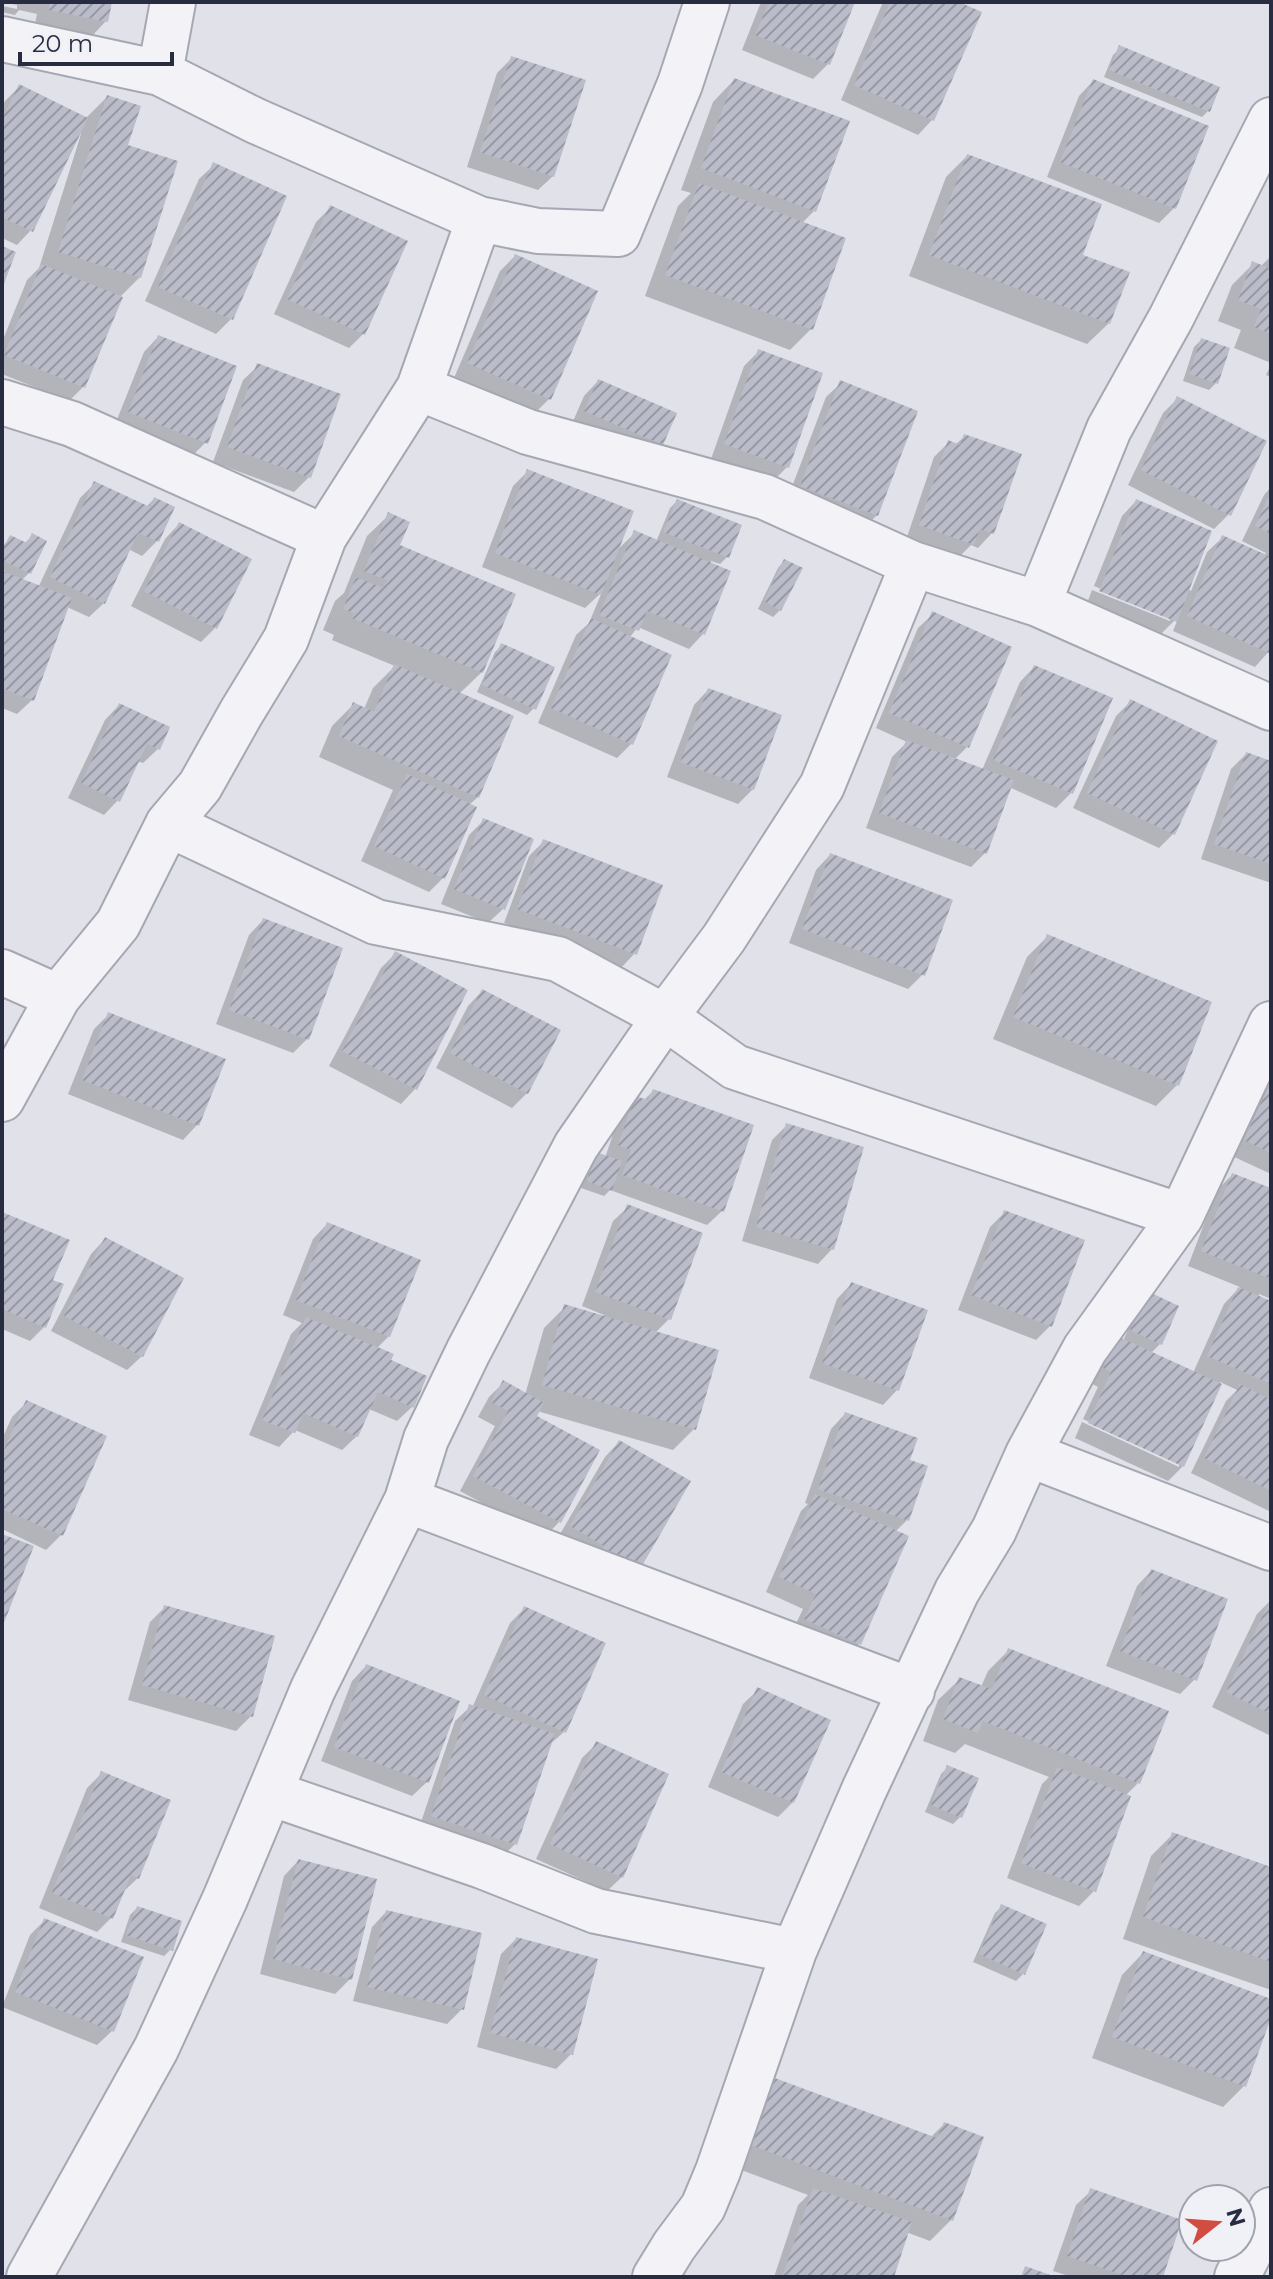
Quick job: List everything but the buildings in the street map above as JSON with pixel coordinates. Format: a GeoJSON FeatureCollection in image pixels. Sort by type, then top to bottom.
{"type":"FeatureCollection","features":[{"type":"Feature","properties":{"kind":"street"},"geometry":{"type":"LineString","coordinates":[[160,73],[173,2]]}},
{"type":"Feature","properties":{"kind":"street"},"geometry":{"type":"LineString","coordinates":[[2,39],[160,73],[256,121],[479,219],[538,231],[618,234],[680,84],[707,2]]}},
{"type":"Feature","properties":{"kind":"street"},"geometry":{"type":"LineString","coordinates":[[1038,604],[1109,429],[1171,318],[1271,120]]}},
{"type":"Feature","properties":{"kind":"street"},"geometry":{"type":"LineString","coordinates":[[2,1099],[58,997],[118,924],[168,824],[200,786],[286,639],[324,537],[419,388],[479,219]]}},
{"type":"Feature","properties":{"kind":"street"},"geometry":{"type":"LineString","coordinates":[[419,388],[528,432],[765,497],[913,564],[1038,604],[1271,708]]}},
{"type":"Feature","properties":{"kind":"street"},"geometry":{"type":"LineString","coordinates":[[2,402],[72,424],[324,537]]}},
{"type":"Feature","properties":{"kind":"street"},"geometry":{"type":"LineString","coordinates":[[29,2277],[156,2049],[225,1899],[313,1689],[407,1500],[426,1439],[468,1352],[576,1146],[724,938],[822,786],[913,564]]}},
{"type":"Feature","properties":{"kind":"street"},"geometry":{"type":"LineString","coordinates":[[168,824],[376,922],[558,959],[665,1017],[735,1067],[1181,1216]]}},
{"type":"Feature","properties":{"kind":"street"},"geometry":{"type":"LineString","coordinates":[[2,972],[58,997]]}},
{"type":"Feature","properties":{"kind":"street"},"geometry":{"type":"LineString","coordinates":[[655,2277],[703,2207],[794,1951],[864,1790],[957,1591],[994,1530],[1028,1454],[1085,1349],[1181,1216],[1271,1024]]}},
{"type":"Feature","properties":{"kind":"street"},"geometry":{"type":"LineString","coordinates":[[1028,1454],[1271,1548]]}},
{"type":"Feature","properties":{"kind":"street"},"geometry":{"type":"LineString","coordinates":[[407,1500],[912,1691]]}},
{"type":"Feature","properties":{"kind":"street"},"geometry":{"type":"LineString","coordinates":[[270,1793],[482,1866],[596,1911],[794,1951]]}},
{"type":"Feature","properties":{"kind":"street"},"geometry":{"type":"LineString","coordinates":[[1237,2277],[1271,2210]]}}]}
